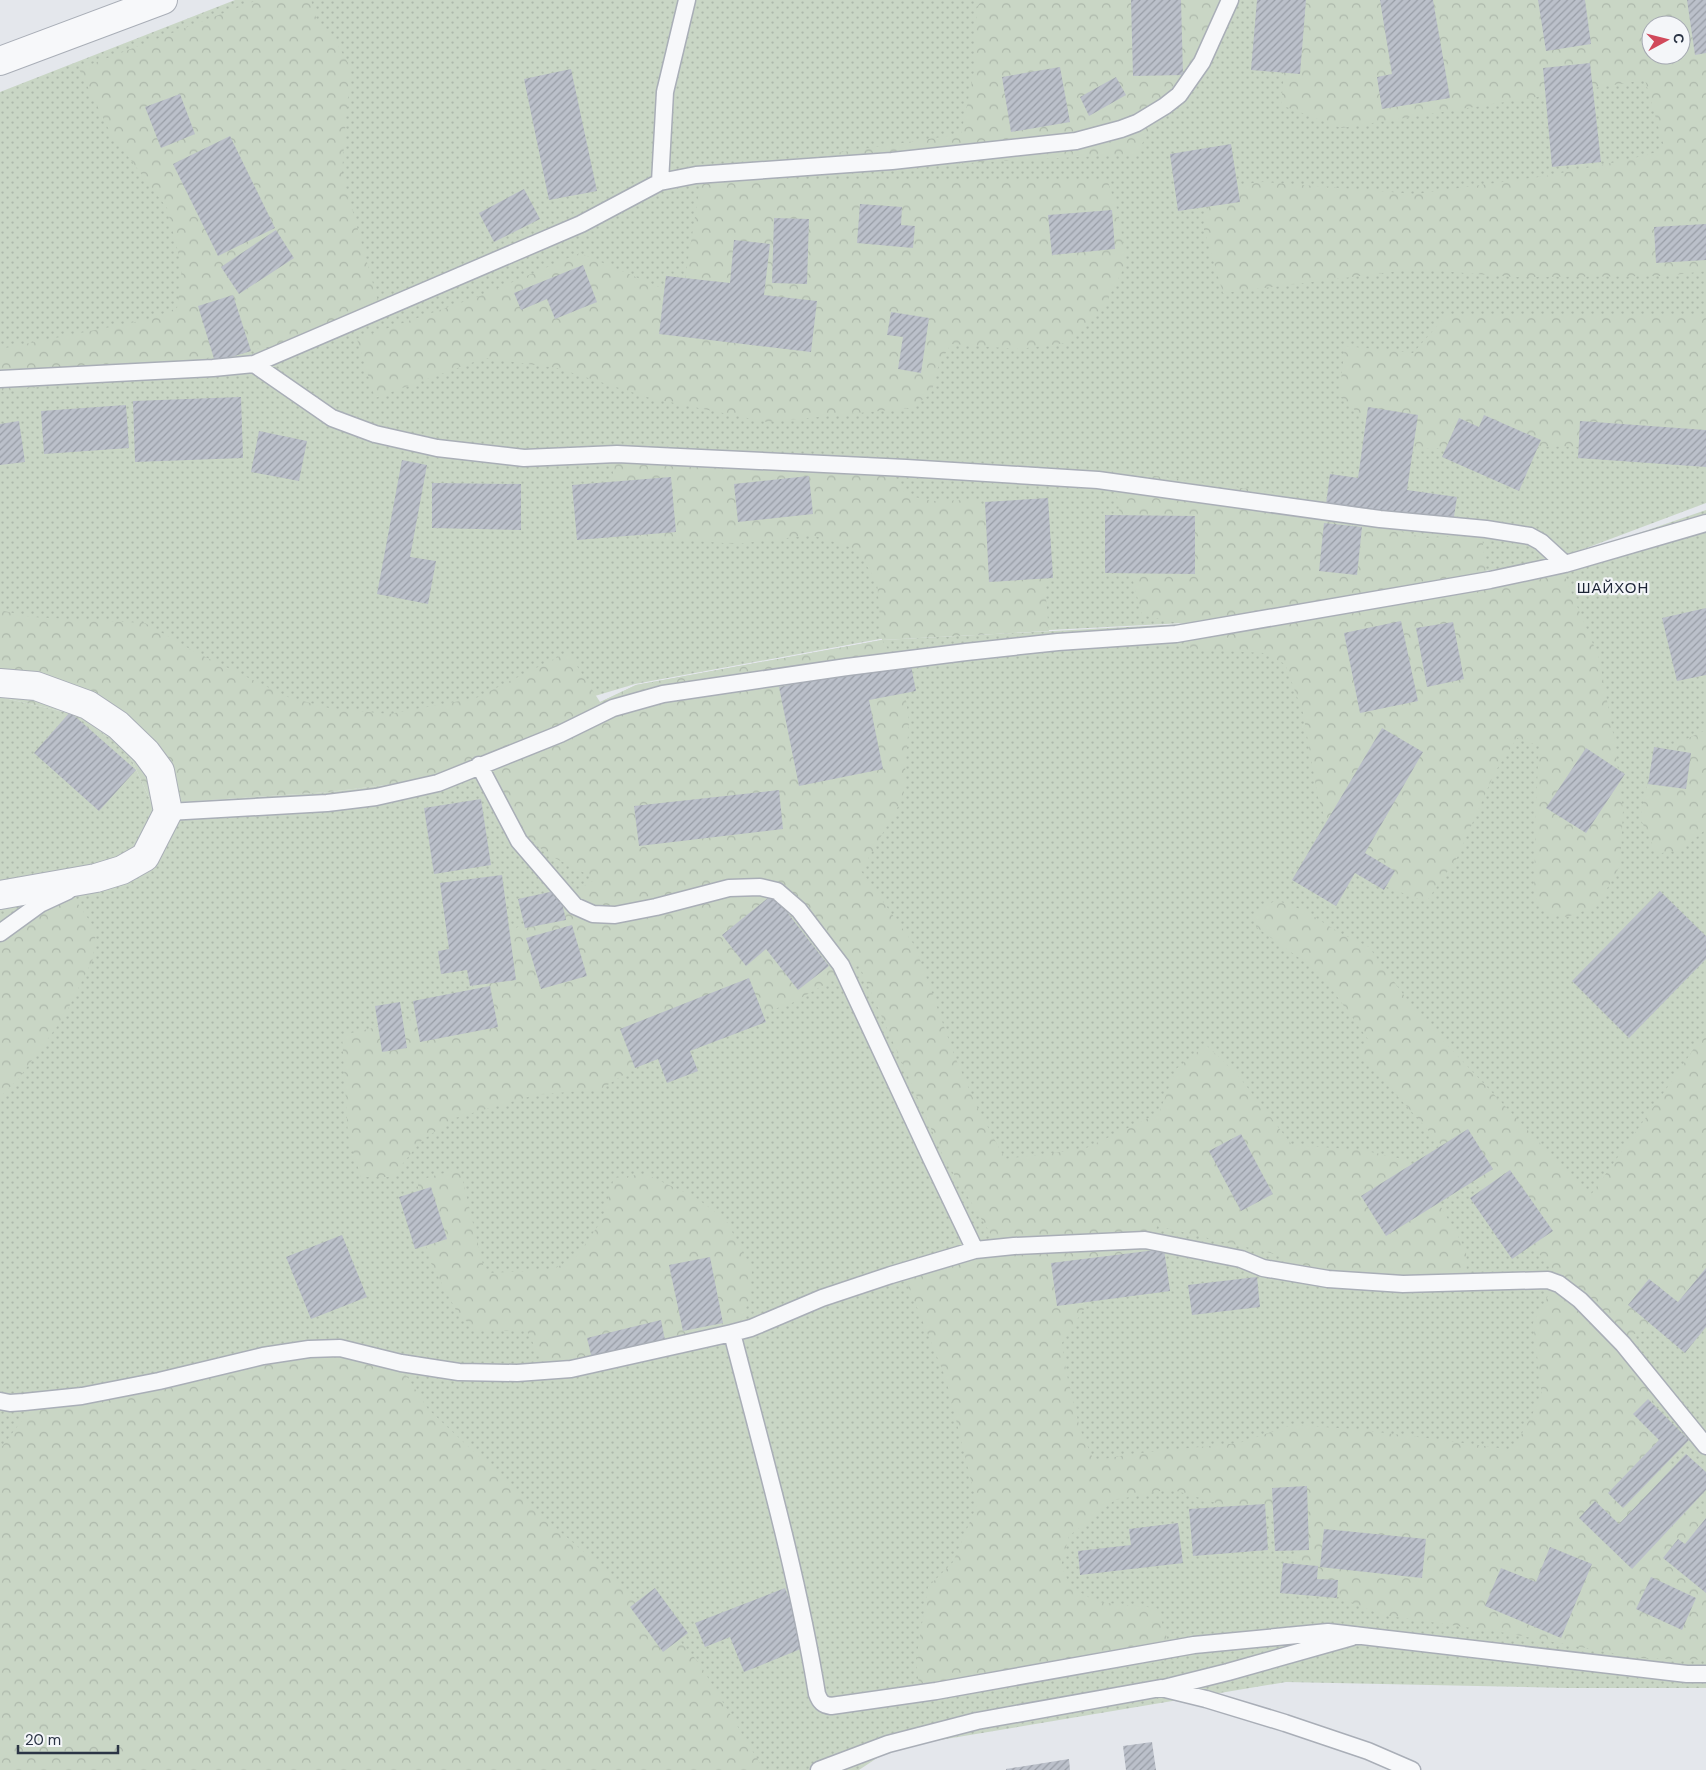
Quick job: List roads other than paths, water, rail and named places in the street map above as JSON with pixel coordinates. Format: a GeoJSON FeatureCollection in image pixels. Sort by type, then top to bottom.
{"type":"FeatureCollection","features":[{"type":"Feature","properties":{"kind":"street"},"geometry":{"type":"LineString","coordinates":[[0,61],[163,0]]}},
{"type":"Feature","properties":{"kind":"street"},"geometry":{"type":"LineString","coordinates":[[0,683],[36,686],[88,705],[118,725],[146,752],[160,771],[168,812],[145,857],[122,870],[96,878],[0,895]]}},
{"type":"Feature","properties":{"kind":"lane"},"geometry":{"type":"LineString","coordinates":[[660,182],[665,92],[687,0]]}},
{"type":"Feature","properties":{"kind":"lane"},"geometry":{"type":"LineString","coordinates":[[0,379],[212,368],[254,364],[581,224],[660,182],[696,175],[892,161],[1067,142],[1121,129],[1137,123],[1179,95],[1202,62],[1230,0]]}},
{"type":"Feature","properties":{"kind":"lane"},"geometry":{"type":"LineString","coordinates":[[254,364],[332,418],[375,434],[437,448],[524,458],[617,454],[906,468],[1098,480],[1370,518],[1437,526],[1486,529],[1530,536],[1541,542],[1565,564]]}},
{"type":"Feature","properties":{"kind":"lane"},"geometry":{"type":"LineString","coordinates":[[168,812],[327,803],[376,797],[438,783],[560,734],[613,708],[663,694],[847,666],[966,652],[1058,642],[1176,634],[1480,582],[1565,564],[1706,523]]}},
{"type":"Feature","properties":{"kind":"lane"},"geometry":{"type":"LineString","coordinates":[[479,766],[519,841],[575,906],[593,914],[615,915],[656,907],[729,888],[760,887],[777,891],[799,910],[841,965],[975,1250]]}},
{"type":"Feature","properties":{"kind":"lane"},"geometry":{"type":"LineString","coordinates":[[0,933],[40,904],[96,878]]}},
{"type":"Feature","properties":{"kind":"lane"},"geometry":{"type":"LineString","coordinates":[[0,1400],[10,1403],[82,1396],[158,1381],[263,1356],[310,1349],[340,1348],[401,1363],[459,1372],[517,1373],[571,1369],[751,1328],[822,1298],[975,1250],[1144,1240],[1241,1259],[1264,1268],[1328,1279],[1403,1284],[1552,1281],[1580,1300],[1623,1344],[1706,1446]]}},
{"type":"Feature","properties":{"kind":"lane"},"geometry":{"type":"LineString","coordinates":[[732,1333],[808,1635],[817,1694],[823,1704],[831,1706],[936,1691],[1194,1645],[1310,1633],[1344,1633],[1686,1674],[1706,1674]]}},
{"type":"Feature","properties":{"kind":"lane"},"geometry":{"type":"LineString","coordinates":[[819,1770],[888,1744],[977,1721],[1161,1688],[1360,1636]]}},
{"type":"Feature","properties":{"kind":"lane"},"geometry":{"type":"LineString","coordinates":[[1161,1688],[1285,1722],[1368,1751],[1412,1770]]}},
{"type":"Feature","properties":{"kind":"district","name":"ШАЙХОН"},"geometry":{"type":"Point","coordinates":[1613,588]}}]}
